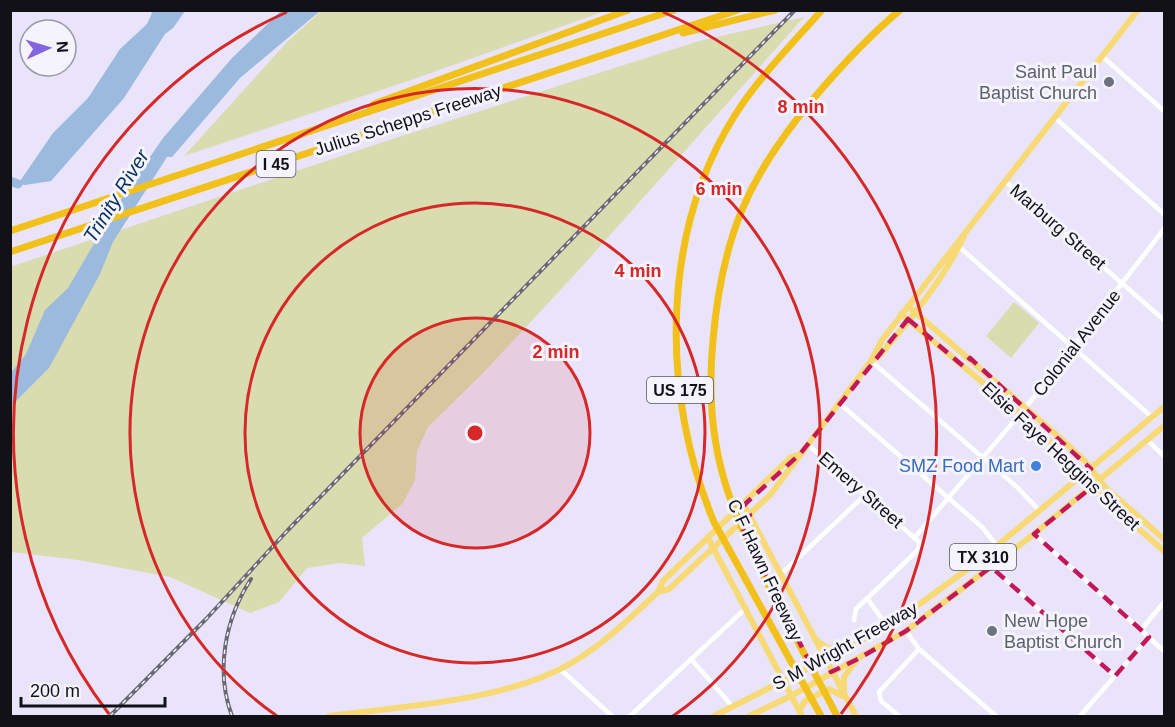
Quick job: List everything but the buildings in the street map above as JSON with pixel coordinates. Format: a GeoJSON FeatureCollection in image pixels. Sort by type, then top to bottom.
{"type":"FeatureCollection","features":[{"type":"Feature","properties":{"kind":"highway"},"geometry":{"type":"LineString","coordinates":[[368,112],[374,104],[628,10]]}},
{"type":"Feature","properties":{"kind":"highway","name":"Julius Schepps Freeway"},"geometry":{"type":"LineString","coordinates":[[10,231],[674,10]]}},
{"type":"Feature","properties":{"kind":"highway","name":"Julius Schepps Freeway"},"geometry":{"type":"LineString","coordinates":[[10,252],[738,10]]}},
{"type":"Feature","properties":{"kind":"highway"},"geometry":{"type":"LineString","coordinates":[[633,45],[775,10]]}},
{"type":"Feature","properties":{"kind":"highway","name":"C F Hawn Freeway"},"geometry":{"type":"LineString","coordinates":[[821,717],[714,522],[703,495],[690,453],[683,413],[678,323],[685,238],[707,167],[728,127],[752,91],[822,10]]}},
{"type":"Feature","properties":{"kind":"highway","name":"C F Hawn Freeway"},"geometry":{"type":"LineString","coordinates":[[837,717],[745,535],[723,476],[713,429],[711,359],[719,285],[735,227],[761,170],[785,133],[842,65],[900,10]]}},
{"type":"Feature","properties":{"kind":"main road"},"geometry":{"type":"LineString","coordinates":[[658,592],[669,589],[713,549],[750,515],[787,474],[870,361],[901,314],[1138,10]]}},
{"type":"Feature","properties":{"kind":"main road"},"geometry":{"type":"LineString","coordinates":[[870,361],[879,356],[914,311],[957,245]]}},
{"type":"Feature","properties":{"kind":"main road","name":"Elsie Faye Heggins Street"},"geometry":{"type":"LineString","coordinates":[[908,306],[1026,408],[1164,539]]}},
{"type":"Feature","properties":{"kind":"main road","name":"Elsie Faye Heggins Street"},"geometry":{"type":"LineString","coordinates":[[901,314],[1020,414],[1093,486],[1164,551]]}},
{"type":"Feature","properties":{"kind":"main road"},"geometry":{"type":"LineString","coordinates":[[963,366],[970,358]]}},
{"type":"Feature","properties":{"kind":"main road","name":"S M Wright Freeway"},"geometry":{"type":"LineString","coordinates":[[714,717],[887,626],[997,546],[1164,407]]}},
{"type":"Feature","properties":{"kind":"main road","name":"S M Wright Freeway"},"geometry":{"type":"LineString","coordinates":[[749,717],[906,631],[1034,534],[1164,426]]}},
{"type":"Feature","properties":{"kind":"main road"},"geometry":{"type":"LineString","coordinates":[[328,717],[495,691],[526,683],[560,669],[595,648],[658,592],[663,581],[791,457],[800,454]]}},
{"type":"Feature","properties":{"kind":"main road","name":"C F Hawn Freeway"},"geometry":{"type":"LineString","coordinates":[[744,505],[855,717]]}},
{"type":"Feature","properties":{"kind":"main road","name":"C F Hawn Freeway"},"geometry":{"type":"LineString","coordinates":[[708,538],[800,714]]}},
{"type":"Feature","properties":{"kind":"main road"},"geometry":{"type":"LineString","coordinates":[[814,639],[827,648],[852,646]]}},
{"type":"Feature","properties":{"kind":"main road"},"geometry":{"type":"LineString","coordinates":[[846,699],[843,688],[844,677],[858,659]]}},
{"type":"Feature","properties":{"kind":"main road"},"geometry":{"type":"LineString","coordinates":[[800,714],[806,701],[829,689],[846,699]]}},
{"type":"Feature","properties":{"kind":"street"},"geometry":{"type":"LineString","coordinates":[[1102,57],[1164,111]]}},
{"type":"Feature","properties":{"kind":"street"},"geometry":{"type":"LineString","coordinates":[[1054,117],[1164,214]]}},
{"type":"Feature","properties":{"kind":"street","name":"Marburg Street"},"geometry":{"type":"LineString","coordinates":[[1005,181],[1164,320]]}},
{"type":"Feature","properties":{"kind":"street","name":"Colonial Avenue"},"geometry":{"type":"LineString","coordinates":[[915,537],[1026,408],[1124,284],[1164,229]]}},
{"type":"Feature","properties":{"kind":"street"},"geometry":{"type":"LineString","coordinates":[[957,245],[1153,418]]}},
{"type":"Feature","properties":{"kind":"street"},"geometry":{"type":"LineString","coordinates":[[870,361],[982,457],[1040,511]]}},
{"type":"Feature","properties":{"kind":"street"},"geometry":{"type":"LineString","coordinates":[[839,403],[982,527],[997,546]]}},
{"type":"Feature","properties":{"kind":"street"},"geometry":{"type":"LineString","coordinates":[[1148,441],[1164,456]]}},
{"type":"Feature","properties":{"kind":"street","name":"Emery Street"},"geometry":{"type":"LineString","coordinates":[[807,444],[915,537]]}},
{"type":"Feature","properties":{"kind":"street"},"geometry":{"type":"LineString","coordinates":[[781,574],[866,494]]}},
{"type":"Feature","properties":{"kind":"street"},"geometry":{"type":"LineString","coordinates":[[1034,534],[1164,651]]}},
{"type":"Feature","properties":{"kind":"street"},"geometry":{"type":"LineString","coordinates":[[854,620],[856,609],[919,549],[919,542],[915,537]]}},
{"type":"Feature","properties":{"kind":"street"},"geometry":{"type":"LineString","coordinates":[[991,567],[1115,676]]}},
{"type":"Feature","properties":{"kind":"street"},"geometry":{"type":"LineString","coordinates":[[867,598],[887,626]]}},
{"type":"Feature","properties":{"kind":"street"},"geometry":{"type":"LineString","coordinates":[[1141,630],[1164,602]]}},
{"type":"Feature","properties":{"kind":"street"},"geometry":{"type":"LineString","coordinates":[[630,717],[745,609]]}},
{"type":"Feature","properties":{"kind":"street"},"geometry":{"type":"LineString","coordinates":[[906,631],[919,649],[996,717]]}},
{"type":"Feature","properties":{"kind":"street"},"geometry":{"type":"LineString","coordinates":[[1080,717],[1149,637]]}},
{"type":"Feature","properties":{"kind":"street"},"geometry":{"type":"LineString","coordinates":[[899,717],[881,701],[879,692],[919,649]]}},
{"type":"Feature","properties":{"kind":"street"},"geometry":{"type":"LineString","coordinates":[[691,660],[733,707]]}},
{"type":"Feature","properties":{"kind":"street"},"geometry":{"type":"LineString","coordinates":[[560,669],[612,717]]}},
{"type":"Feature","properties":{"kind":"highlighted area"},"geometry":{"type":"Polygon","coordinates":[[[908,319],[963,366],[970,358],[1091,469],[1084,475],[1093,486],[1034,534],[1149,637],[1115,676],[991,567],[906,631],[858,659],[831,672],[825,660],[812,667],[745,535],[741,523],[750,515],[744,505],[800,454],[908,319]]]}},
{"type":"Feature","properties":{"kind":"green space"},"geometry":{"type":"Polygon","coordinates":[[[321,11],[605,11],[411,80],[184,156],[288,41],[321,11]]]}},
{"type":"Feature","properties":{"kind":"green space"},"geometry":{"type":"Polygon","coordinates":[[[804,17],[578,271],[484,372],[428,427],[417,451],[415,480],[403,503],[362,538],[365,566],[340,563],[307,568],[279,602],[250,613],[170,577],[79,560],[11,552],[10,267],[383,142],[699,41],[804,17]]]}},
{"type":"Feature","properties":{"kind":"green space"},"geometry":{"type":"Polygon","coordinates":[[[1014,302],[1039,323],[1011,358],[986,336],[1014,302]]]}},
{"type":"Feature","properties":{"kind":"water"},"geometry":{"type":"Polygon","coordinates":[[[150,11],[185,11],[173,28],[165,34],[124,98],[51,181],[18,184],[53,133],[88,98],[120,49],[147,24],[152,13],[150,11]]]}},
{"type":"Feature","properties":{"kind":"water"},"geometry":{"type":"Polygon","coordinates":[[[281,11],[320,11],[240,78],[172,157],[167,157],[113,242],[100,274],[49,368],[11,406],[10,374],[26,354],[45,310],[68,288],[115,208],[163,138],[232,58],[281,11]]]}},
{"type":"Feature","properties":{"kind":"waterway"},"geometry":{"type":"LineString","coordinates":[[10,181],[18,184]]}},
{"type":"Feature","properties":{"kind":"railway"},"geometry":{"type":"LineString","coordinates":[[110,716],[795,10]]}},
{"type":"Feature","properties":{"kind":"railway"},"geometry":{"type":"LineString","coordinates":[[232,716],[224,681],[225,646],[235,611],[251,579]]}},
{"type":"Feature","properties":{"kind":"place","name":"Saint Paul Baptist Church"},"geometry":{"type":"Point","coordinates":[1109,82]}},
{"type":"Feature","properties":{"kind":"place","name":"SMZ Food Mart"},"geometry":{"type":"Point","coordinates":[1036,466]}},
{"type":"Feature","properties":{"kind":"place","name":"New Hope Baptist Church"},"geometry":{"type":"Point","coordinates":[992,631]}},
{"type":"Feature","properties":{"kind":"water label","name":"Trinity River"},"geometry":{"type":"Point","coordinates":[116,196]}}]}
